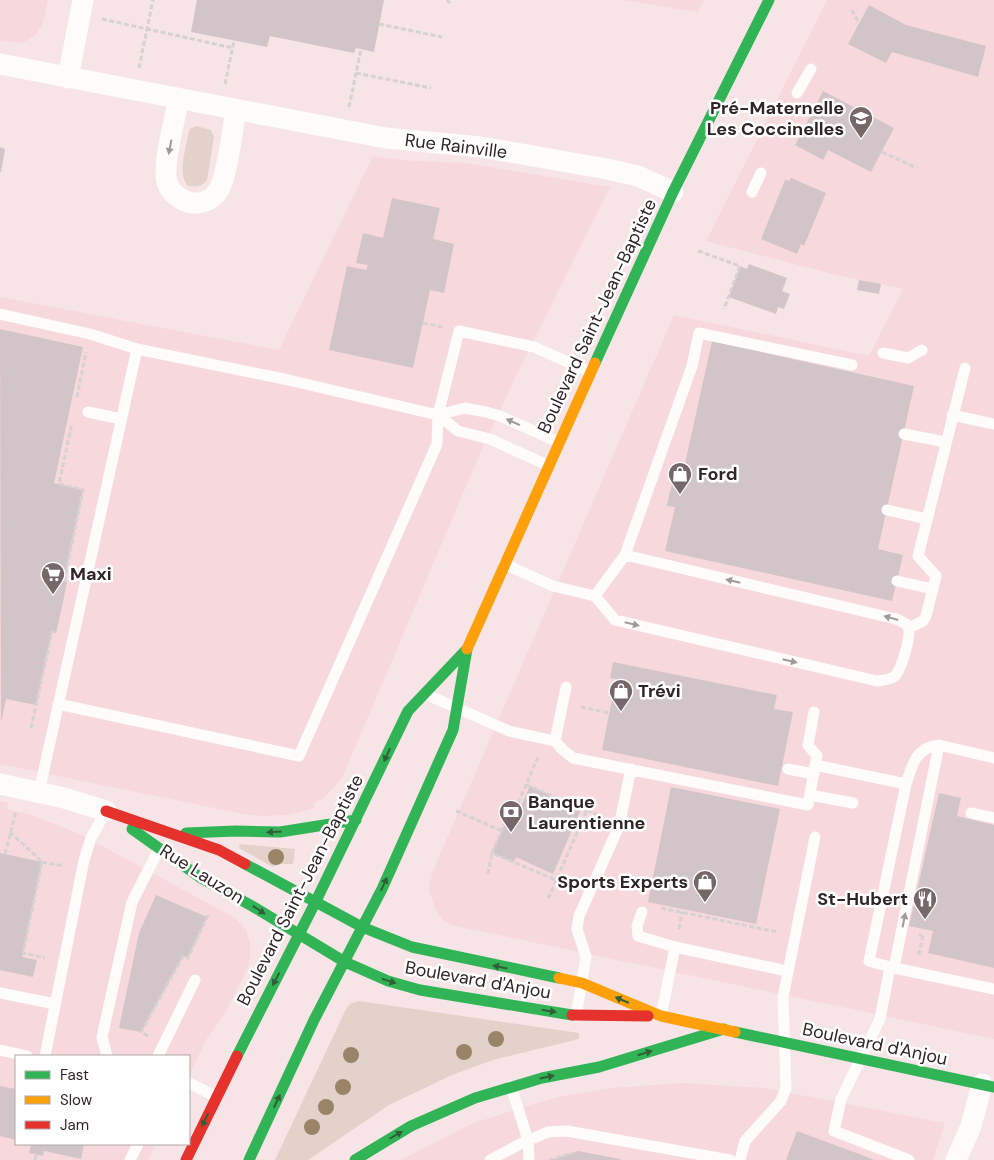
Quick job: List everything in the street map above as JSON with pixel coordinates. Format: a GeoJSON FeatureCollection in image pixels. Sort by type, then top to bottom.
{"type":"FeatureCollection","features":[{"type":"Feature","properties":{"kind":"main road","name":"Boulevard Saint-Jean-Baptiste"},"geometry":{"type":"LineString","coordinates":[[249,1160],[314,1020],[382,889],[453,730],[466,650],[547,465],[673,192],[769,0]]}},
{"type":"Feature","properties":{"kind":"main road","name":"Boulevard Saint-Jean-Baptiste"},"geometry":{"type":"LineString","coordinates":[[186,1160],[250,1028],[315,903],[408,711],[466,650]]}},
{"type":"Feature","properties":{"kind":"main road","name":"Rue Lauzon"},"geometry":{"type":"LineString","coordinates":[[106,811],[219,850],[315,903]]}},
{"type":"Feature","properties":{"kind":"main road","name":"Rue Lauzon"},"geometry":{"type":"LineString","coordinates":[[106,811],[201,878],[252,906],[298,936]]}},
{"type":"Feature","properties":{"kind":"main road"},"geometry":{"type":"LineString","coordinates":[[171,834],[236,831],[280,832],[356,820]]}},
{"type":"Feature","properties":{"kind":"main road","name":"Boulevard d'Anjou"},"geometry":{"type":"LineString","coordinates":[[315,903],[362,927],[412,947],[582,984],[662,1016],[988,1085]]}},
{"type":"Feature","properties":{"kind":"main road","name":"Boulevard d'Anjou"},"geometry":{"type":"LineString","coordinates":[[298,936],[371,975],[420,990],[576,1016],[662,1016]]}},
{"type":"Feature","properties":{"kind":"main road"},"geometry":{"type":"LineString","coordinates":[[355,1160],[404,1130],[476,1098],[542,1078],[599,1067],[724,1029]]}},
{"type":"Feature","properties":{"kind":"street"},"geometry":{"type":"LineString","coordinates":[[68,78],[83,0]]}},
{"type":"Feature","properties":{"kind":"street","name":"Rue Rainville"},"geometry":{"type":"LineString","coordinates":[[0,64],[386,138],[481,147],[607,170],[638,176],[673,192]]}},
{"type":"Feature","properties":{"kind":"street"},"geometry":{"type":"LineString","coordinates":[[179,99],[167,162],[166,182],[178,197],[194,203],[204,202],[219,190],[226,164],[236,109]]}},
{"type":"Feature","properties":{"kind":"street","name":"Rue Lauzon"},"geometry":{"type":"LineString","coordinates":[[0,784],[64,798],[106,811]]}},
{"type":"Feature","properties":{"kind":"street"},"geometry":{"type":"LineString","coordinates":[[960,1159],[988,1085]]}},
{"type":"Feature","properties":{"kind":"lane"},"geometry":{"type":"LineString","coordinates":[[798,93],[811,69]]}},
{"type":"Feature","properties":{"kind":"lane"},"geometry":{"type":"LineString","coordinates":[[752,192],[761,173]]}},
{"type":"Feature","properties":{"kind":"lane"},"geometry":{"type":"LineString","coordinates":[[0,314],[90,334],[137,349],[284,379],[438,415],[458,431],[490,439],[547,465]]}},
{"type":"Feature","properties":{"kind":"lane"},"geometry":{"type":"LineString","coordinates":[[58,704],[299,756],[437,444],[438,415],[459,331],[534,347],[590,372]]}},
{"type":"Feature","properties":{"kind":"lane"},"geometry":{"type":"LineString","coordinates":[[595,596],[624,556],[692,366],[699,333],[852,365]]}},
{"type":"Feature","properties":{"kind":"lane"},"geometry":{"type":"LineString","coordinates":[[39,792],[137,349]]}},
{"type":"Feature","properties":{"kind":"lane"},"geometry":{"type":"LineString","coordinates":[[883,353],[908,358],[922,350]]}},
{"type":"Feature","properties":{"kind":"lane"},"geometry":{"type":"LineString","coordinates":[[909,628],[923,621],[936,576],[918,556],[965,368]]}},
{"type":"Feature","properties":{"kind":"lane"},"geometry":{"type":"LineString","coordinates":[[438,415],[465,408],[486,412],[500,416],[558,442]]}},
{"type":"Feature","properties":{"kind":"lane"},"geometry":{"type":"LineString","coordinates":[[88,412],[121,419]]}},
{"type":"Feature","properties":{"kind":"lane"},"geometry":{"type":"LineString","coordinates":[[952,415],[994,424]]}},
{"type":"Feature","properties":{"kind":"lane"},"geometry":{"type":"LineString","coordinates":[[904,434],[945,442]]}},
{"type":"Feature","properties":{"kind":"lane"},"geometry":{"type":"LineString","coordinates":[[887,510],[927,519]]}},
{"type":"Feature","properties":{"kind":"lane"},"geometry":{"type":"LineString","coordinates":[[504,564],[553,586],[595,596],[615,620],[877,681],[894,677],[900,669],[909,628],[905,623],[896,619],[624,556]]}},
{"type":"Feature","properties":{"kind":"lane"},"geometry":{"type":"LineString","coordinates":[[897,581],[933,589]]}},
{"type":"Feature","properties":{"kind":"lane"},"geometry":{"type":"LineString","coordinates":[[555,741],[566,687]]}},
{"type":"Feature","properties":{"kind":"lane"},"geometry":{"type":"LineString","coordinates":[[425,694],[509,731],[555,741],[573,758],[808,805],[817,756],[808,745],[814,712]]}},
{"type":"Feature","properties":{"kind":"lane"},"geometry":{"type":"LineString","coordinates":[[828,1143],[834,1131],[841,1099],[880,1018],[940,745]]}},
{"type":"Feature","properties":{"kind":"lane"},"geometry":{"type":"LineString","coordinates":[[994,758],[940,745],[930,746],[915,759],[906,784],[870,961],[892,968],[994,989]]}},
{"type":"Feature","properties":{"kind":"lane"},"geometry":{"type":"LineString","coordinates":[[576,1016],[586,957],[577,929],[578,916],[619,826],[631,769]]}},
{"type":"Feature","properties":{"kind":"lane"},"geometry":{"type":"LineString","coordinates":[[788,769],[814,770],[906,784]]}},
{"type":"Feature","properties":{"kind":"lane"},"geometry":{"type":"LineString","coordinates":[[810,795],[854,803]]}},
{"type":"Feature","properties":{"kind":"lane"},"geometry":{"type":"LineString","coordinates":[[45,1055],[84,860],[91,838],[106,811]]}},
{"type":"Feature","properties":{"kind":"lane"},"geometry":{"type":"LineString","coordinates":[[971,813],[994,818]]}},
{"type":"Feature","properties":{"kind":"lane"},"geometry":{"type":"LineString","coordinates":[[740,1160],[745,1142],[780,1101],[786,1088],[782,997],[815,837]]}},
{"type":"Feature","properties":{"kind":"lane"},"geometry":{"type":"LineString","coordinates":[[107,1055],[102,1038],[132,902],[159,849]]}},
{"type":"Feature","properties":{"kind":"lane"},"geometry":{"type":"LineString","coordinates":[[642,912],[637,926],[638,936],[675,947],[787,971]]}},
{"type":"Feature","properties":{"kind":"lane"},"geometry":{"type":"LineString","coordinates":[[662,1016],[675,947]]}},
{"type":"Feature","properties":{"kind":"lane"},"geometry":{"type":"LineString","coordinates":[[158,1055],[196,980]]}},
{"type":"Feature","properties":{"kind":"lane"},"geometry":{"type":"LineString","coordinates":[[0,993],[55,1004]]}},
{"type":"Feature","properties":{"kind":"lane"},"geometry":{"type":"LineString","coordinates":[[0,1050],[22,1055]]}},
{"type":"Feature","properties":{"kind":"lane"},"geometry":{"type":"LineString","coordinates":[[190,1084],[216,1096]]}},
{"type":"Feature","properties":{"kind":"lane"},"geometry":{"type":"LineString","coordinates":[[511,1086],[528,1140],[529,1160]]}},
{"type":"Feature","properties":{"kind":"lane"},"geometry":{"type":"LineString","coordinates":[[490,1160],[548,1132],[567,1131],[730,1160]]}},
{"type":"Feature","properties":{"kind":"lane"},"geometry":{"type":"LineString","coordinates":[[834,1131],[894,1157],[910,1160]]}},
{"type":"Feature","properties":{"kind":"lane"},"geometry":{"type":"LineString","coordinates":[[130,1160],[138,1145]]}},
{"type":"Feature","properties":{"kind":"path"},"geometry":{"type":"LineString","coordinates":[[138,71],[153,0]]}},
{"type":"Feature","properties":{"kind":"path"},"geometry":{"type":"LineString","coordinates":[[852,10],[859,24]]}},
{"type":"Feature","properties":{"kind":"path"},"geometry":{"type":"LineString","coordinates":[[97,18],[233,48]]}},
{"type":"Feature","properties":{"kind":"path"},"geometry":{"type":"LineString","coordinates":[[379,24],[442,37]]}},
{"type":"Feature","properties":{"kind":"path"},"geometry":{"type":"LineString","coordinates":[[225,86],[234,41]]}},
{"type":"Feature","properties":{"kind":"path"},"geometry":{"type":"LineString","coordinates":[[349,108],[361,49]]}},
{"type":"Feature","properties":{"kind":"path"},"geometry":{"type":"LineString","coordinates":[[356,73],[432,88]]}},
{"type":"Feature","properties":{"kind":"path"},"geometry":{"type":"LineString","coordinates":[[882,152],[917,168]]}},
{"type":"Feature","properties":{"kind":"path"},"geometry":{"type":"LineString","coordinates":[[698,251],[740,266],[724,309]]}},
{"type":"Feature","properties":{"kind":"path"},"geometry":{"type":"LineString","coordinates":[[76,398],[86,351]]}},
{"type":"Feature","properties":{"kind":"path"},"geometry":{"type":"LineString","coordinates":[[64,581],[83,490],[59,484],[73,418]]}},
{"type":"Feature","properties":{"kind":"path"},"geometry":{"type":"LineString","coordinates":[[30,734],[52,632]]}},
{"type":"Feature","properties":{"kind":"path"},"geometry":{"type":"LineString","coordinates":[[563,703],[610,712]]}},
{"type":"Feature","properties":{"kind":"path"},"geometry":{"type":"LineString","coordinates":[[488,874],[492,853],[505,823],[509,824],[538,756]]}},
{"type":"Feature","properties":{"kind":"path"},"geometry":{"type":"LineString","coordinates":[[526,785],[606,818]]}},
{"type":"Feature","properties":{"kind":"path"},"geometry":{"type":"LineString","coordinates":[[5,854],[16,808]]}},
{"type":"Feature","properties":{"kind":"path"},"geometry":{"type":"LineString","coordinates":[[547,901],[587,810]]}},
{"type":"Feature","properties":{"kind":"path"},"geometry":{"type":"LineString","coordinates":[[456,811],[502,831]]}},
{"type":"Feature","properties":{"kind":"path"},"geometry":{"type":"LineString","coordinates":[[10,832],[42,862],[23,953]]}},
{"type":"Feature","properties":{"kind":"path"},"geometry":{"type":"LineString","coordinates":[[492,853],[556,880]]}},
{"type":"Feature","properties":{"kind":"path"},"geometry":{"type":"LineString","coordinates":[[659,908],[702,915],[794,935]]}},
{"type":"Feature","properties":{"kind":"path"},"geometry":{"type":"LineString","coordinates":[[923,936],[924,929]]}},
{"type":"Feature","properties":{"kind":"path"},"geometry":{"type":"LineString","coordinates":[[35,1160],[36,1155]]}},
{"type":"Feature","properties":{"kind":"shaded area"},"geometry":{"type":"Polygon","coordinates":[[[0,0],[48,0],[42,25],[37,33],[21,43],[0,40],[0,0]]]}},
{"type":"Feature","properties":{"kind":"shaded area"},"geometry":{"type":"Polygon","coordinates":[[[623,0],[704,0],[698,12],[623,0]]]}},
{"type":"Feature","properties":{"kind":"shaded area"},"geometry":{"type":"Polygon","coordinates":[[[827,0],[994,0],[994,1039],[451,925],[442,919],[436,911],[429,890],[432,873],[674,315],[869,356],[903,289],[837,275],[706,241],[827,0]]]}},
{"type":"Feature","properties":{"kind":"shaded area"},"geometry":{"type":"Polygon","coordinates":[[[196,126],[211,130],[214,137],[207,180],[200,185],[188,186],[183,175],[183,161],[190,129],[196,126]]]}},
{"type":"Feature","properties":{"kind":"shaded area"},"geometry":{"type":"Polygon","coordinates":[[[373,156],[399,160],[465,163],[610,187],[514,380],[482,449],[342,778],[324,798],[313,803],[315,808],[287,815],[263,816],[243,814],[0,764],[0,297],[279,350],[373,156]]]}},
{"type":"Feature","properties":{"kind":"shaded area"},"geometry":{"type":"Polygon","coordinates":[[[0,801],[9,803],[7,809],[32,815],[80,834],[235,918],[246,929],[250,944],[250,958],[246,972],[224,1015],[205,1041],[190,1075],[190,1055],[15,1055],[15,1145],[156,1145],[148,1160],[0,1160],[0,801]]]}},
{"type":"Feature","properties":{"kind":"shaded area"},"geometry":{"type":"Polygon","coordinates":[[[240,844],[295,849],[293,864],[279,864],[273,867],[239,848],[240,844]]]}},
{"type":"Feature","properties":{"kind":"shaded area"},"geometry":{"type":"Polygon","coordinates":[[[359,1001],[579,1033],[579,1039],[493,1060],[452,1075],[389,1105],[308,1160],[275,1160],[346,1009],[351,1003],[359,1001]]]}},
{"type":"Feature","properties":{"kind":"shaded area"},"geometry":{"type":"Polygon","coordinates":[[[683,1083],[764,1088],[945,1123],[933,1160],[401,1160],[471,1124],[533,1104],[559,1097],[611,1088],[683,1083]]]}},
{"type":"Feature","properties":{"kind":"building"},"geometry":{"type":"Polygon","coordinates":[[[197,0],[384,0],[374,52],[356,48],[354,53],[270,36],[267,47],[191,32],[197,0]]]}},
{"type":"Feature","properties":{"kind":"building"},"geometry":{"type":"Polygon","coordinates":[[[869,5],[906,25],[986,46],[978,77],[892,52],[886,63],[848,44],[869,5]]]}},
{"type":"Feature","properties":{"kind":"building"},"geometry":{"type":"Polygon","coordinates":[[[823,91],[894,128],[871,172],[828,150],[823,160],[795,145],[823,91]]]}},
{"type":"Feature","properties":{"kind":"building"},"geometry":{"type":"Polygon","coordinates":[[[0,147],[5,149],[1,172],[0,172],[0,147]]]}},
{"type":"Feature","properties":{"kind":"building"},"geometry":{"type":"Polygon","coordinates":[[[791,178],[826,193],[804,246],[801,244],[797,254],[761,239],[785,180],[789,181],[791,178]]]}},
{"type":"Feature","properties":{"kind":"building"},"geometry":{"type":"Polygon","coordinates":[[[392,198],[440,208],[433,239],[454,244],[444,293],[430,290],[413,368],[329,350],[347,266],[366,270],[368,265],[356,263],[363,233],[383,238],[392,198]]]}},
{"type":"Feature","properties":{"kind":"building"},"geometry":{"type":"Polygon","coordinates":[[[749,264],[787,278],[782,291],[790,294],[784,309],[778,307],[776,314],[729,297],[740,266],[747,269],[749,264]]]}},
{"type":"Feature","properties":{"kind":"building"},"geometry":{"type":"Polygon","coordinates":[[[859,280],[881,284],[879,294],[857,290],[859,280]]]}},
{"type":"Feature","properties":{"kind":"building"},"geometry":{"type":"Polygon","coordinates":[[[0,329],[83,347],[54,483],[83,490],[64,581],[67,582],[63,602],[56,633],[52,632],[36,705],[6,699],[1,723],[0,329]]]}},
{"type":"Feature","properties":{"kind":"building"},"geometry":{"type":"Polygon","coordinates":[[[712,341],[914,386],[878,549],[903,555],[892,601],[665,551],[675,507],[667,506],[669,496],[672,485],[680,486],[712,341]]]}},
{"type":"Feature","properties":{"kind":"building"},"geometry":{"type":"Polygon","coordinates":[[[613,662],[777,695],[774,709],[793,712],[778,786],[602,750],[616,679],[610,678],[613,662]]]}},
{"type":"Feature","properties":{"kind":"building"},"geometry":{"type":"Polygon","coordinates":[[[530,786],[581,809],[553,874],[516,857],[514,862],[492,853],[505,823],[512,826],[530,786]]]}},
{"type":"Feature","properties":{"kind":"building"},"geometry":{"type":"Polygon","coordinates":[[[671,787],[780,809],[756,924],[648,902],[671,787]]]}},
{"type":"Feature","properties":{"kind":"building"},"geometry":{"type":"Polygon","coordinates":[[[939,793],[961,798],[957,816],[994,825],[994,968],[928,953],[933,931],[909,926],[939,793]]]}},
{"type":"Feature","properties":{"kind":"building"},"geometry":{"type":"Polygon","coordinates":[[[0,853],[42,862],[22,957],[37,960],[33,977],[0,970],[0,853]]]}},
{"type":"Feature","properties":{"kind":"building"},"geometry":{"type":"Polygon","coordinates":[[[156,895],[207,917],[188,958],[183,956],[141,1032],[119,1028],[139,933],[156,895]]]}},
{"type":"Feature","properties":{"kind":"building"},"geometry":{"type":"Polygon","coordinates":[[[0,1086],[15,1089],[15,1140],[0,1136],[0,1086]]]}},
{"type":"Feature","properties":{"kind":"building"},"geometry":{"type":"Polygon","coordinates":[[[797,1131],[862,1155],[874,1160],[786,1160],[797,1131]]]}},
{"type":"Feature","properties":{"kind":"building"},"geometry":{"type":"Polygon","coordinates":[[[31,1145],[84,1145],[81,1159],[44,1151],[43,1156],[29,1153],[31,1145]]]}},
{"type":"Feature","properties":{"kind":"building"},"geometry":{"type":"Polygon","coordinates":[[[578,1151],[620,1159],[620,1160],[551,1160],[578,1151]]]}},
{"type":"Feature","properties":{"kind":"traffic: fast"},"geometry":{"type":"LineString","coordinates":[[595,363],[673,192],[769,0]]}},
{"type":"Feature","properties":{"kind":"traffic: fast"},"geometry":{"type":"LineString","coordinates":[[249,1160],[314,1020],[382,889],[453,730],[467,649]]}},
{"type":"Feature","properties":{"kind":"traffic: fast"},"geometry":{"type":"LineString","coordinates":[[237,1056],[315,903],[408,711],[466,650]]}},
{"type":"Feature","properties":{"kind":"traffic: fast"},"geometry":{"type":"LineString","coordinates":[[186,833],[280,832],[356,820]]}},
{"type":"Feature","properties":{"kind":"traffic: fast"},"geometry":{"type":"LineString","coordinates":[[132,829],[201,878],[252,906],[345,962],[388,981],[420,990],[572,1015]]}},
{"type":"Feature","properties":{"kind":"traffic: fast"},"geometry":{"type":"LineString","coordinates":[[245,864],[362,927],[412,947],[559,978]]}},
{"type":"Feature","properties":{"kind":"traffic: fast"},"geometry":{"type":"LineString","coordinates":[[355,1160],[411,1126],[475,1098],[542,1078],[599,1067],[724,1029]]}},
{"type":"Feature","properties":{"kind":"traffic: fast"},"geometry":{"type":"LineString","coordinates":[[735,1032],[994,1087]]}},
{"type":"Feature","properties":{"kind":"traffic: slow"},"geometry":{"type":"LineString","coordinates":[[467,649],[595,363]]}},
{"type":"Feature","properties":{"kind":"traffic: slow"},"geometry":{"type":"LineString","coordinates":[[559,978],[582,983],[661,1016],[735,1032]]}},
{"type":"Feature","properties":{"kind":"traffic: jam"},"geometry":{"type":"LineString","coordinates":[[106,811],[219,850],[245,864]]}},
{"type":"Feature","properties":{"kind":"traffic: jam"},"geometry":{"type":"LineString","coordinates":[[572,1015],[648,1016]]}},
{"type":"Feature","properties":{"kind":"traffic: jam"},"geometry":{"type":"LineString","coordinates":[[186,1160],[237,1056]]}},
{"type":"Feature","properties":{"kind":"place","name":"Pré-Maternelle Les Coccinelles"},"geometry":{"type":"Point","coordinates":[861,139]}},
{"type":"Feature","properties":{"kind":"place","name":"Ford"},"geometry":{"type":"Point","coordinates":[680,495]}},
{"type":"Feature","properties":{"kind":"place","name":"Maxi"},"geometry":{"type":"Point","coordinates":[53,595]}},
{"type":"Feature","properties":{"kind":"place","name":"Trévi"},"geometry":{"type":"Point","coordinates":[621,712]}},
{"type":"Feature","properties":{"kind":"place","name":"Banque Laurentienne"},"geometry":{"type":"Point","coordinates":[511,833]}},
{"type":"Feature","properties":{"kind":"place","name":"Sports Experts"},"geometry":{"type":"Point","coordinates":[705,903]}},
{"type":"Feature","properties":{"kind":"place","name":"St-Hubert"},"geometry":{"type":"Point","coordinates":[925,920]}}]}
